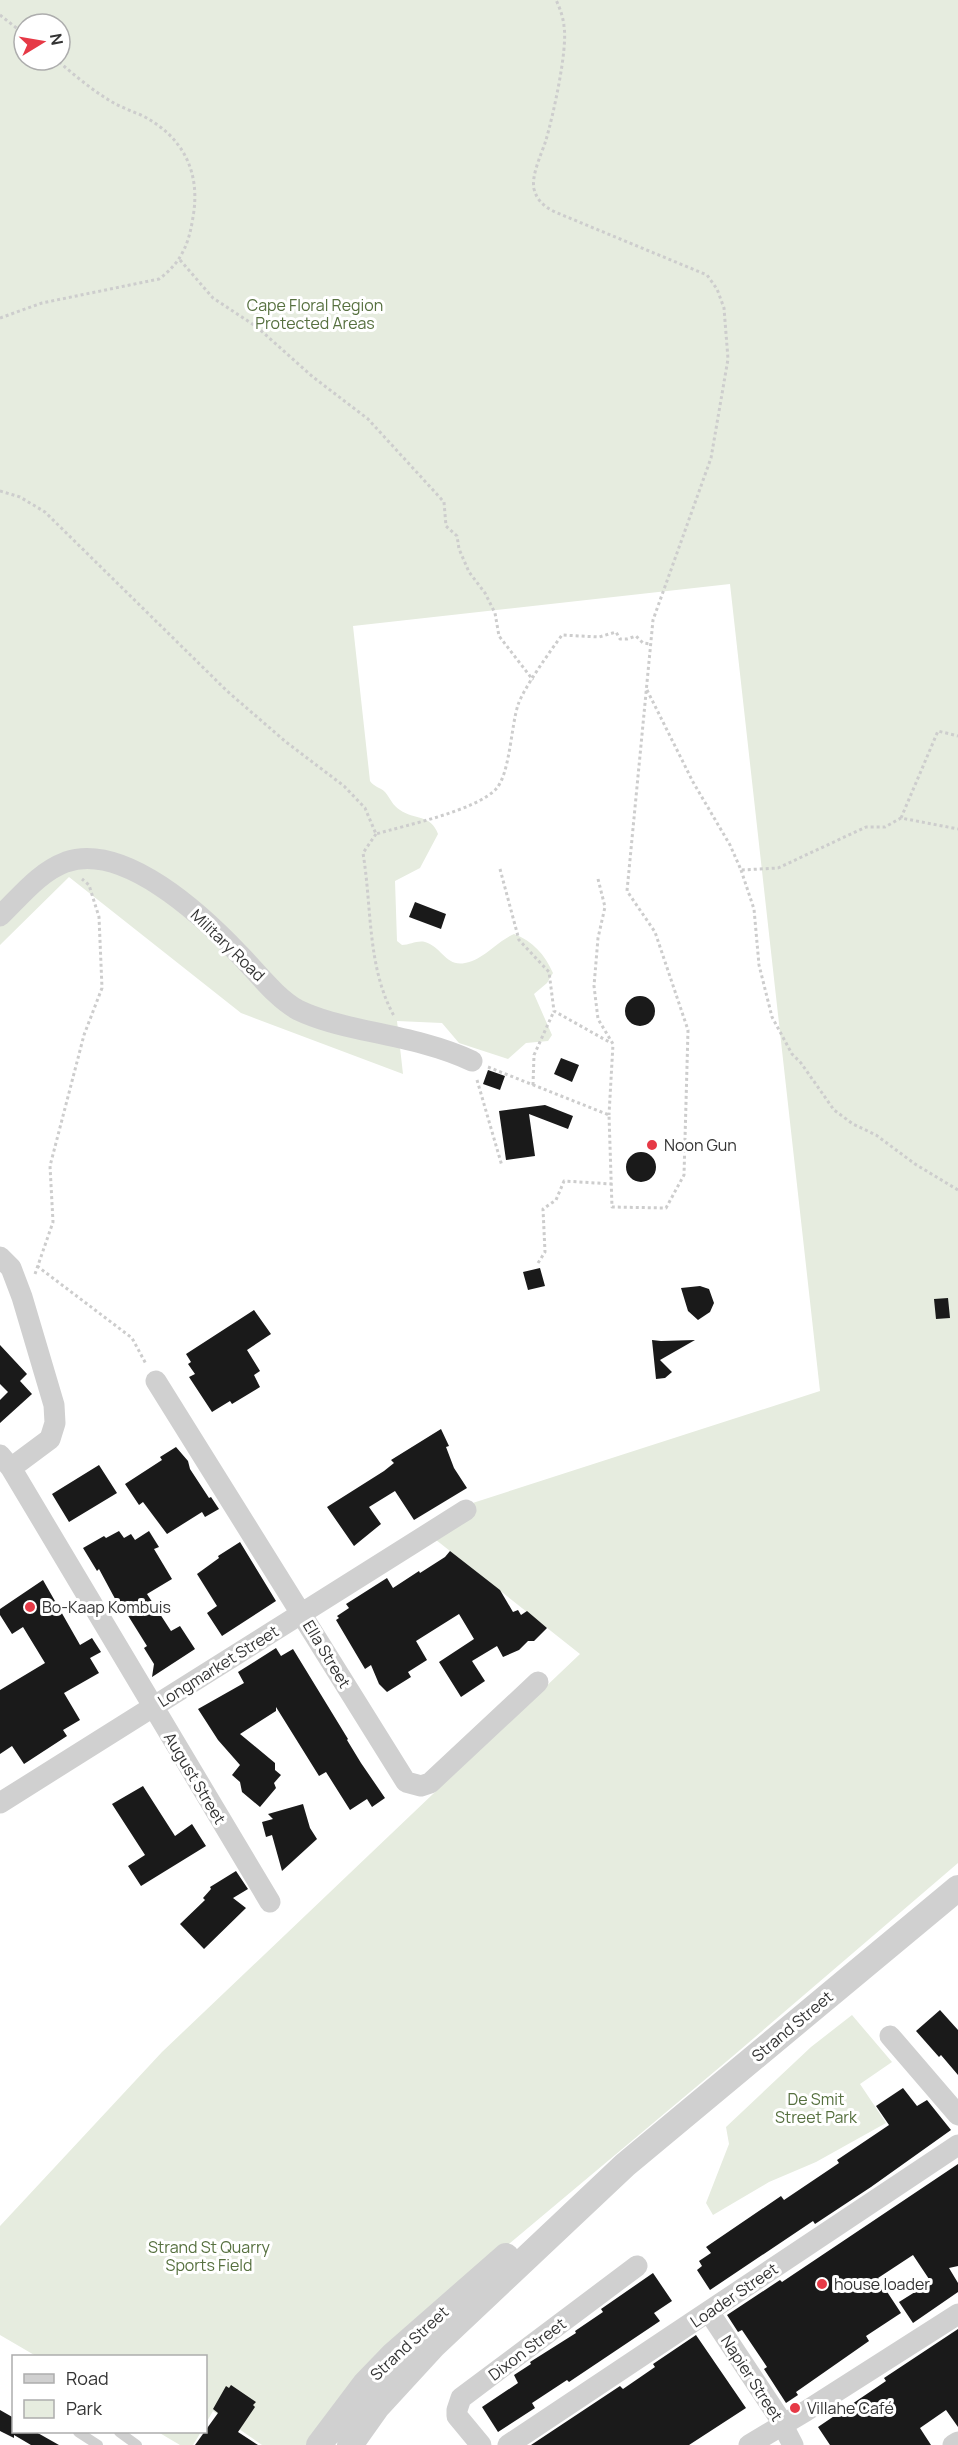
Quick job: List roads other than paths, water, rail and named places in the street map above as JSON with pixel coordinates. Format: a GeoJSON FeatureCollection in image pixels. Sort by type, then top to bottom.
{"type":"FeatureCollection","features":[{"type":"Feature","properties":{"kind":"street","name":"Military Road"},"geometry":{"type":"LineString","coordinates":[[0,916],[40,877],[66,862],[90,858],[114,863],[176,896],[220,934],[280,995],[296,1008],[322,1020],[447,1049],[472,1061]]}},
{"type":"Feature","properties":{"kind":"street"},"geometry":{"type":"LineString","coordinates":[[0,1257],[11,1268],[25,1305],[54,1406],[55,1423],[50,1439],[6,1462]]}},
{"type":"Feature","properties":{"kind":"street","name":"Ella Street"},"geometry":{"type":"LineString","coordinates":[[156,1381],[302,1613],[398,1773],[406,1782],[421,1786],[430,1783],[538,1682]]}},
{"type":"Feature","properties":{"kind":"street","name":"August Street"},"geometry":{"type":"LineString","coordinates":[[6,1462],[270,1902]]}},
{"type":"Feature","properties":{"kind":"street","name":"Longmarket Street"},"geometry":{"type":"LineString","coordinates":[[2,1796],[152,1707],[466,1510]]}},
{"type":"Feature","properties":{"kind":"street","name":"Strand Street"},"geometry":{"type":"LineString","coordinates":[[350,2445],[377,2407],[434,2345],[625,2165],[958,1888]]}},
{"type":"Feature","properties":{"kind":"street"},"geometry":{"type":"LineString","coordinates":[[890,2036],[958,2115]]}},
{"type":"Feature","properties":{"kind":"street","name":"Loader Street"},"geometry":{"type":"LineString","coordinates":[[508,2445],[958,2145]]}},
{"type":"Feature","properties":{"kind":"street","name":"Strand Street"},"geometry":{"type":"LineString","coordinates":[[320,2445],[365,2384],[420,2330],[573,2199],[625,2165]]}},
{"type":"Feature","properties":{"kind":"street","name":"Dixon Street"},"geometry":{"type":"LineString","coordinates":[[481,2445],[457,2416],[461,2398],[638,2266]]}},
{"type":"Feature","properties":{"kind":"street","name":"Napier Street"},"geometry":{"type":"LineString","coordinates":[[709,2312],[782,2424],[793,2445]]}},
{"type":"Feature","properties":{"kind":"street"},"geometry":{"type":"LineString","coordinates":[[749,2445],[958,2314]]}},
{"type":"Feature","properties":{"kind":"street"},"geometry":{"type":"LineString","coordinates":[[953,2445],[958,2442]]}},
{"type":"Feature","properties":{"kind":"lane"},"geometry":{"type":"LineString","coordinates":[[80,2433],[98,2445]]}},
{"type":"Feature","properties":{"kind":"lane"},"geometry":{"type":"LineString","coordinates":[[120,2433],[137,2445]]}},
{"type":"Feature","properties":{"kind":"place","name":"Noon Gun"},"geometry":{"type":"Point","coordinates":[652,1145]}},
{"type":"Feature","properties":{"kind":"place","name":"Bo-Kaap Kombuis"},"geometry":{"type":"Point","coordinates":[30,1607]}},
{"type":"Feature","properties":{"kind":"place","name":"house loader"},"geometry":{"type":"Point","coordinates":[822,2284]}},
{"type":"Feature","properties":{"kind":"place","name":"Villahe Café"},"geometry":{"type":"Point","coordinates":[795,2408]}},
{"type":"Feature","properties":{"kind":"park label","name":"Cape Floral Region Protected Areas"},"geometry":{"type":"Point","coordinates":[315,314]}},
{"type":"Feature","properties":{"kind":"park label","name":"De Smit Street Park"},"geometry":{"type":"Point","coordinates":[816,2108]}},
{"type":"Feature","properties":{"kind":"park label","name":"Strand St Quarry Sports Field"},"geometry":{"type":"Point","coordinates":[209,2256]}}]}
